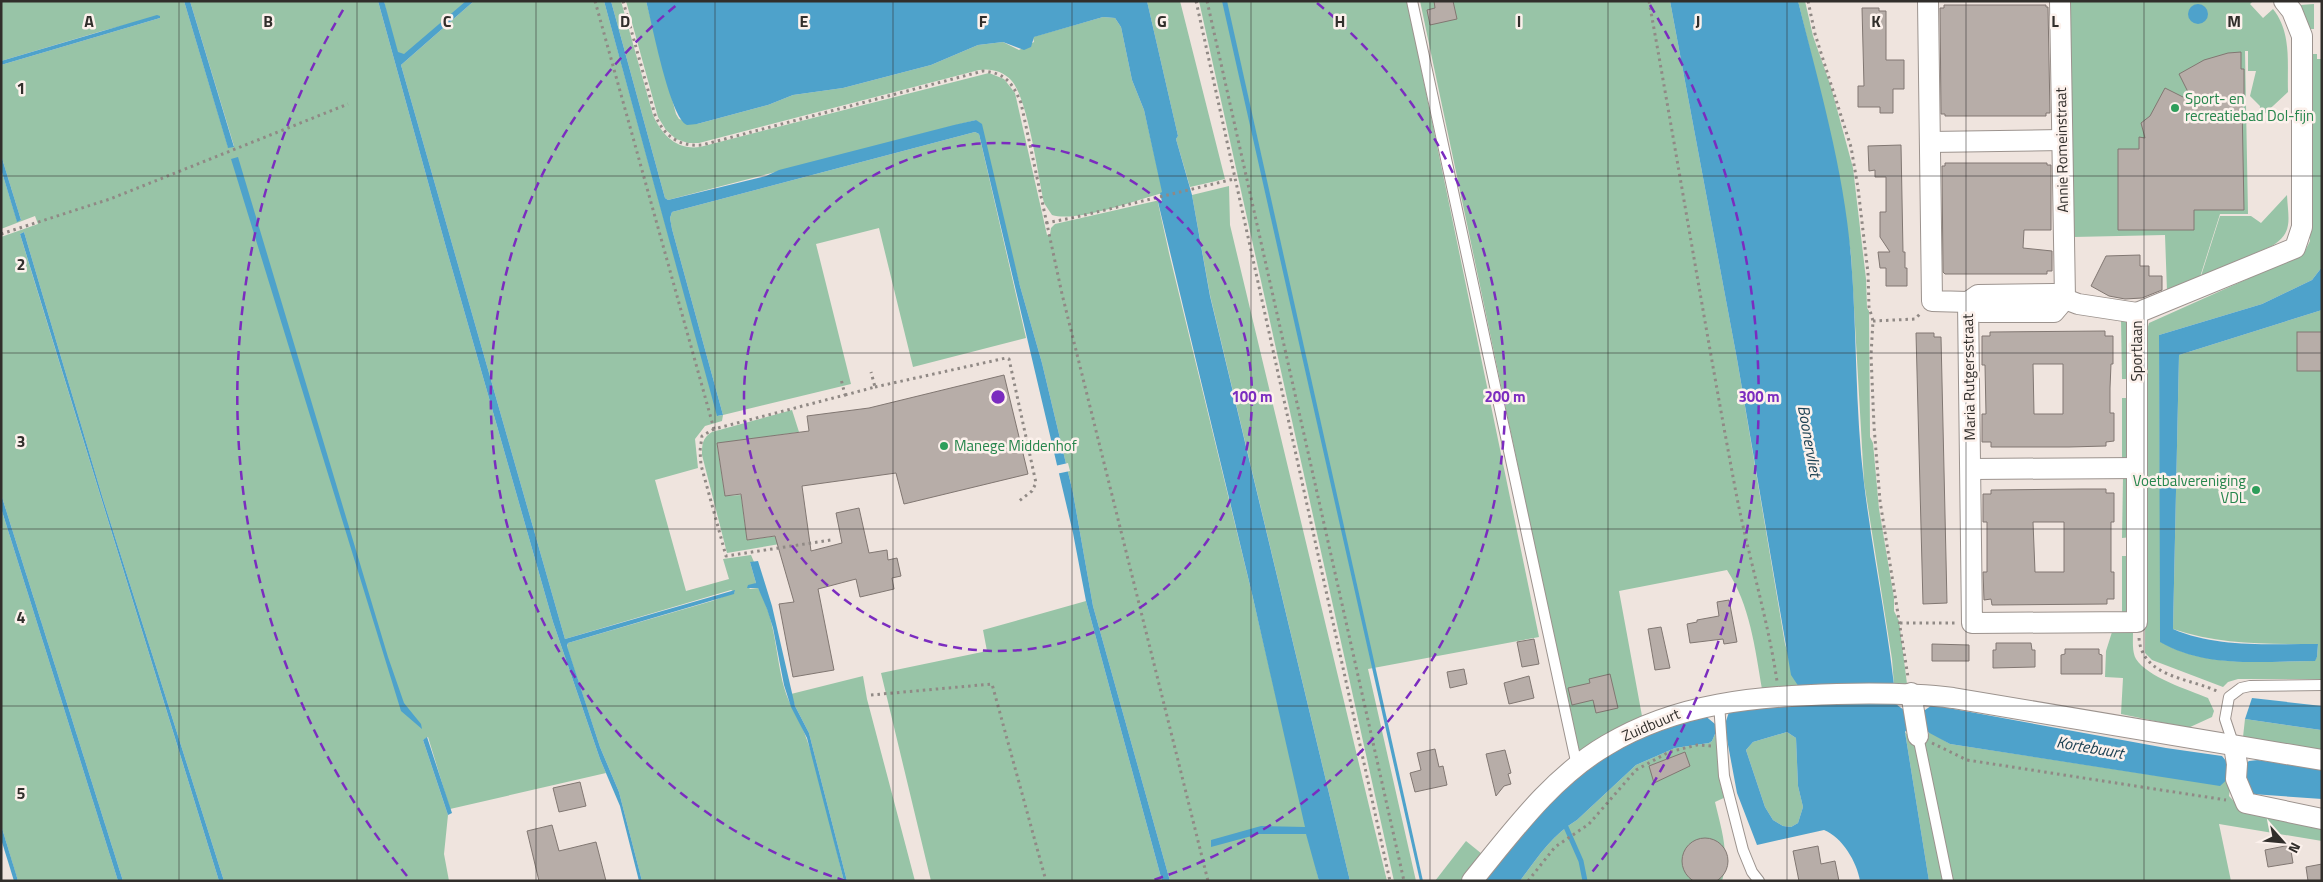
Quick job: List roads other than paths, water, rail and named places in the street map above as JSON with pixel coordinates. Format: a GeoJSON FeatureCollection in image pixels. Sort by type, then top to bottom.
{"type":"FeatureCollection","features":[{"type":"Feature","properties":{"kind":"street","name":"Maria Rutgersstraat"},"geometry":{"type":"LineString","coordinates":[[1928,1],[1932,301],[1968,302],[1972,623],[2137,622]]}},
{"type":"Feature","properties":{"kind":"street","name":"Annie Romeinstraat"},"geometry":{"type":"LineString","coordinates":[[2060,1],[2065,299]]}},
{"type":"Feature","properties":{"kind":"street","name":"Sportlaan"},"geometry":{"type":"LineString","coordinates":[[2137,622],[2137,313],[2295,248],[2302,227],[2302,36],[2292,11],[2284,1]]}},
{"type":"Feature","properties":{"kind":"street"},"geometry":{"type":"LineString","coordinates":[[1930,142],[2061,140]]}},
{"type":"Feature","properties":{"kind":"street"},"geometry":{"type":"LineString","coordinates":[[1968,302],[1978,295],[2054,294],[2078,304],[2137,313]]}},
{"type":"Feature","properties":{"kind":"street"},"geometry":{"type":"LineString","coordinates":[[1971,469],[2137,468]]}},
{"type":"Feature","properties":{"kind":"street","name":"Zuidbuurt"},"geometry":{"type":"LineString","coordinates":[[1472,881],[1538,802],[1577,766],[1607,745],[1648,724],[1688,709],[1719,711],[1789,696],[1911,693]]}},
{"type":"Feature","properties":{"kind":"street"},"geometry":{"type":"LineString","coordinates":[[1916,724],[1911,693],[1953,698],[2235,763],[2322,760]]}},
{"type":"Feature","properties":{"kind":"street"},"geometry":{"type":"LineString","coordinates":[[2235,763],[2246,803],[2322,819]]}},
{"type":"Feature","properties":{"kind":"lane"},"geometry":{"type":"LineString","coordinates":[[1412,1],[1577,766]]}},
{"type":"Feature","properties":{"kind":"lane"},"geometry":{"type":"LineString","coordinates":[[2235,763],[2225,719],[2229,697],[2241,688],[2250,686],[2322,685]]}},
{"type":"Feature","properties":{"kind":"lane"},"geometry":{"type":"LineString","coordinates":[[1719,711],[1724,776],[1744,850],[1752,872],[1759,881]]}},
{"type":"Feature","properties":{"kind":"lane"},"geometry":{"type":"LineString","coordinates":[[1916,724],[1948,881]]}},
{"type":"Feature","properties":{"kind":"water"},"geometry":{"type":"Polygon","coordinates":[[[184,1],[190,1],[234,147],[228,148],[184,1]]]}},
{"type":"Feature","properties":{"kind":"water"},"geometry":{"type":"Polygon","coordinates":[[[378,1],[384,1],[398,52],[404,54],[466,1],[474,1],[401,65],[565,639],[735,590],[734,594],[568,643],[567,646],[600,747],[619,792],[642,881],[639,881],[620,806],[600,759],[553,622],[378,1]]]}},
{"type":"Feature","properties":{"kind":"water"},"geometry":{"type":"Polygon","coordinates":[[[604,1],[611,1],[665,198],[668,200],[766,176],[779,170],[954,125],[976,120],[982,124],[1020,286],[1042,363],[1073,493],[1093,606],[1170,881],[1162,881],[1086,601],[1073,533],[979,134],[975,132],[672,212],[670,218],[672,229],[723,415],[717,416],[604,1]]]}},
{"type":"Feature","properties":{"kind":"water"},"geometry":{"type":"Polygon","coordinates":[[[646,1],[1147,1],[1178,136],[1176,139],[1192,195],[1210,296],[1350,881],[1319,881],[1306,834],[1259,834],[1211,847],[1211,840],[1261,826],[1305,827],[1253,598],[1158,202],[1162,202],[1160,193],[1162,192],[1144,110],[1132,80],[1121,27],[1115,18],[1103,17],[1034,37],[1031,47],[1024,50],[1003,42],[978,45],[931,65],[843,88],[793,95],[768,105],[687,125],[681,119],[674,106],[668,88],[646,1]]]}},
{"type":"Feature","properties":{"kind":"water"},"geometry":{"type":"Polygon","coordinates":[[[1222,1],[1227,1],[1423,881],[1420,881],[1222,1]]]}},
{"type":"Feature","properties":{"kind":"water"},"geometry":{"type":"Polygon","coordinates":[[[1670,1],[1798,1],[1830,128],[1848,224],[1853,285],[1861,455],[1896,704],[1914,714],[1922,712],[1932,705],[2166,748],[2222,756],[2231,767],[2240,768],[2249,761],[2258,760],[2322,770],[2322,799],[2252,794],[2232,775],[2220,786],[1950,744],[1911,723],[1905,732],[1929,881],[1860,881],[1856,866],[1848,851],[1837,838],[1824,830],[1757,845],[1737,793],[1726,734],[1715,734],[1709,743],[1675,748],[1636,765],[1577,820],[1552,840],[1520,881],[1485,881],[1549,804],[1586,769],[1606,754],[1646,734],[1703,714],[1715,724],[1725,724],[1729,712],[1783,705],[1799,687],[1791,675],[1737,359],[1670,1]],[[1787,732],[1753,742],[1746,750],[1765,807],[1773,820],[1783,826],[1791,827],[1798,823],[1803,807],[1798,786],[1796,738],[1787,732]]]}},
{"type":"Feature","properties":{"kind":"water"},"geometry":{"type":"Polygon","coordinates":[[[2194,4],[2202,4],[2208,10],[2208,18],[2202,24],[2194,24],[2188,18],[2188,10],[2194,4]]]}},
{"type":"Feature","properties":{"kind":"water"},"geometry":{"type":"Polygon","coordinates":[[[157,15],[160,18],[1,65],[1,61],[157,15]]]}},
{"type":"Feature","properties":{"kind":"water"},"geometry":{"type":"Polygon","coordinates":[[[1,155],[21,220],[17,222],[1,169],[1,155]]]}},
{"type":"Feature","properties":{"kind":"water"},"geometry":{"type":"Polygon","coordinates":[[[238,157],[388,657],[404,703],[421,724],[422,729],[401,711],[231,159],[238,157]]]}},
{"type":"Feature","properties":{"kind":"water"},"geometry":{"type":"Polygon","coordinates":[[[24,232],[103,499],[224,881],[219,881],[20,234],[24,232]]]}},
{"type":"Feature","properties":{"kind":"water"},"geometry":{"type":"Polygon","coordinates":[[[2322,267],[2322,310],[2179,355],[2173,629],[2207,639],[2244,644],[2318,644],[2317,657],[2315,661],[2236,662],[2216,660],[2178,651],[2160,642],[2159,335],[2262,304],[2312,280],[2322,267]]]}},
{"type":"Feature","properties":{"kind":"water"},"geometry":{"type":"Polygon","coordinates":[[[1,494],[123,881],[118,881],[1,508],[1,494]]]}},
{"type":"Feature","properties":{"kind":"water"},"geometry":{"type":"Polygon","coordinates":[[[758,561],[772,606],[795,706],[809,733],[847,881],[844,881],[807,738],[791,707],[784,685],[773,628],[767,609],[758,588],[747,588],[748,585],[756,583],[750,562],[758,561]]]}},
{"type":"Feature","properties":{"kind":"water"},"geometry":{"type":"Polygon","coordinates":[[[2252,698],[2322,706],[2321,730],[2245,719],[2252,698]]]}},
{"type":"Feature","properties":{"kind":"water"},"geometry":{"type":"Polygon","coordinates":[[[427,737],[452,813],[448,815],[423,740],[427,737]]]}},
{"type":"Feature","properties":{"kind":"water"},"geometry":{"type":"Polygon","coordinates":[[[1,825],[18,881],[14,881],[1,839],[1,825]]]}},
{"type":"Feature","properties":{"kind":"waterway"},"geometry":{"type":"LineString","coordinates":[[1566,827],[1581,861],[1585,881]]}},
{"type":"Feature","properties":{"kind":"place","name":"Sport- en recreatiebad Dol-fijn"},"geometry":{"type":"Point","coordinates":[2175,108]}},
{"type":"Feature","properties":{"kind":"place","name":"Manege Middenhof"},"geometry":{"type":"Point","coordinates":[944,446]}},
{"type":"Feature","properties":{"kind":"place","name":"Voetbalvereniging VDL"},"geometry":{"type":"Point","coordinates":[2256,490]}},
{"type":"Feature","properties":{"kind":"water label","name":"Boonervliet"},"geometry":{"type":"Point","coordinates":[1810,441]}},
{"type":"Feature","properties":{"kind":"water label","name":"Kortebuurt"},"geometry":{"type":"Point","coordinates":[2090,747]}}]}
